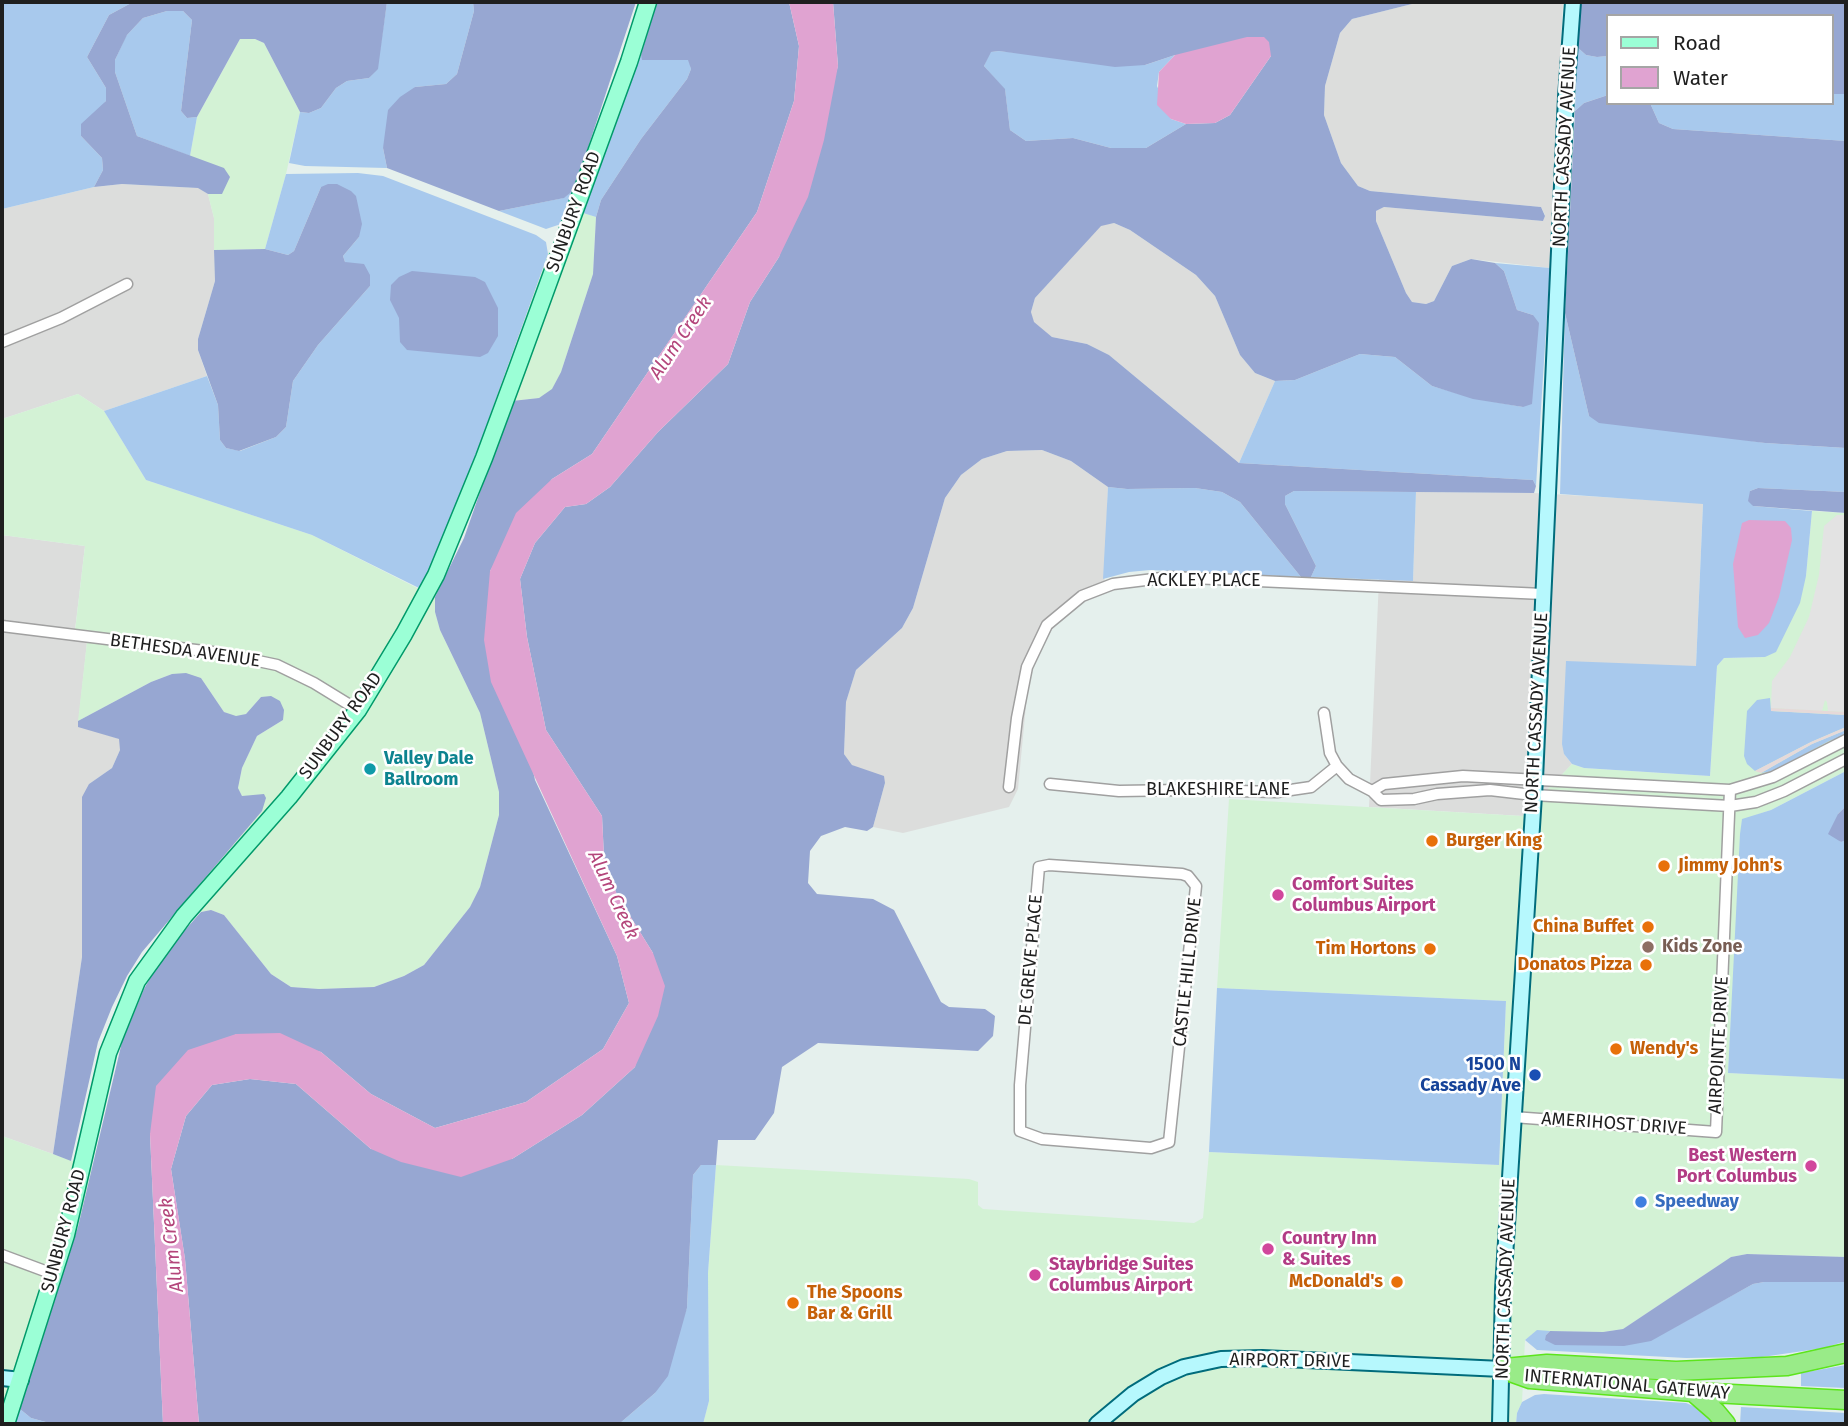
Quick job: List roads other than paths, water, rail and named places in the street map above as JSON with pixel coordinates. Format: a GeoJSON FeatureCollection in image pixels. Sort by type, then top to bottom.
{"type":"FeatureCollection","features":[{"type":"Feature","properties":{"kind":"highway","name":"INTERNATIONAL GATEWAY"},"geometry":{"type":"LineString","coordinates":[[1502,1369],[1547,1364],[1676,1371],[1787,1366],[1846,1353]]}},
{"type":"Feature","properties":{"kind":"highway","name":"INTERNATIONAL GATEWAY"},"geometry":{"type":"LineString","coordinates":[[1502,1369],[1530,1379],[1693,1392],[1846,1400]]}},
{"type":"Feature","properties":{"kind":"highway"},"geometry":{"type":"LineString","coordinates":[[1693,1392],[1726,1424]]}},
{"type":"Feature","properties":{"kind":"main road","name":"SUNBURY ROAD"},"geometry":{"type":"LineString","coordinates":[[6,1424],[66,1235],[108,1053],[137,981],[184,916],[289,797],[358,710],[436,575],[484,458],[629,62],[648,2]]}},
{"type":"Feature","properties":{"kind":"main road","name":"NORTH CASSADY AVENUE"},"geometry":{"type":"LineString","coordinates":[[1500,1424],[1503,1289],[1535,779],[1566,97],[1573,2]]}},
{"type":"Feature","properties":{"kind":"main road","name":"AIRPORT DRIVE"},"geometry":{"type":"LineString","coordinates":[[1097,1424],[1133,1394],[1161,1377],[1184,1367],[1221,1359],[1262,1358],[1502,1369]]}},
{"type":"Feature","properties":{"kind":"main road"},"geometry":{"type":"LineString","coordinates":[[2,1378],[21,1380]]}},
{"type":"Feature","properties":{"kind":"street"},"geometry":{"type":"LineString","coordinates":[[2,342],[61,318],[127,284]]}},
{"type":"Feature","properties":{"kind":"street","name":"ACKLEY PLACE"},"geometry":{"type":"LineString","coordinates":[[1009,787],[1017,718],[1027,667],[1047,625],[1083,596],[1113,584],[1170,578],[1543,594]]}},
{"type":"Feature","properties":{"kind":"street","name":"BETHESDA AVENUE"},"geometry":{"type":"LineString","coordinates":[[2,626],[220,653],[277,665],[314,683],[358,710]]}},
{"type":"Feature","properties":{"kind":"street"},"geometry":{"type":"LineString","coordinates":[[1324,713],[1330,753],[1337,766],[1349,779],[1372,791],[1381,800],[1490,790],[1533,795],[1730,806],[1756,802],[1784,791],[1846,759]]}},
{"type":"Feature","properties":{"kind":"street"},"geometry":{"type":"LineString","coordinates":[[1372,791],[1384,784],[1464,776],[1730,790],[1773,777],[1846,740]]}},
{"type":"Feature","properties":{"kind":"street","name":"BLAKESHIRE LANE"},"geometry":{"type":"LineString","coordinates":[[1051,784],[1119,791],[1181,790],[1192,787],[1197,790],[1277,792],[1311,787],[1337,766]]}},
{"type":"Feature","properties":{"kind":"street","name":"AIRPOINTE DRIVE"},"geometry":{"type":"LineString","coordinates":[[1716,1132],[1730,790]]}},
{"type":"Feature","properties":{"kind":"street","name":"DE GREVE PLACE"},"geometry":{"type":"LineString","coordinates":[[1117,868],[1039,867],[1020,1085],[1020,1131],[1042,1139],[1151,1148],[1169,1142]]}},
{"type":"Feature","properties":{"kind":"street","name":"CASTLE HILL DRIVE"},"geometry":{"type":"LineString","coordinates":[[1117,868],[1182,874],[1188,876],[1196,886],[1169,1142]]}},
{"type":"Feature","properties":{"kind":"street","name":"AMERIHOST DRIVE"},"geometry":{"type":"LineString","coordinates":[[1513,1117],[1716,1132]]}},
{"type":"Feature","properties":{"kind":"street"},"geometry":{"type":"LineString","coordinates":[[2,1255],[53,1274]]}},
{"type":"Feature","properties":{"kind":"water","name":"Alum Creek"},"geometry":{"type":"Polygon","coordinates":[[[789,2],[833,2],[838,66],[824,140],[808,197],[779,257],[750,302],[728,364],[658,432],[610,487],[586,504],[565,507],[535,543],[520,579],[527,637],[546,730],[602,816],[604,857],[617,895],[653,953],[665,986],[658,1016],[635,1067],[582,1115],[512,1159],[461,1177],[401,1162],[371,1149],[296,1084],[250,1079],[212,1085],[186,1116],[171,1169],[185,1259],[199,1424],[163,1424],[150,1134],[156,1086],[188,1050],[236,1034],[280,1033],[321,1052],[371,1094],[435,1128],[526,1102],[603,1049],[629,1003],[617,956],[491,682],[484,640],[490,571],[516,513],[552,479],[592,454],[757,212],[794,101],[799,46],[789,2]]]}},
{"type":"Feature","properties":{"kind":"water"},"geometry":{"type":"Polygon","coordinates":[[[1247,37],[1264,37],[1269,42],[1271,56],[1230,115],[1215,123],[1186,124],[1171,119],[1157,105],[1159,72],[1175,55],[1247,37]]]}},
{"type":"Feature","properties":{"kind":"water"},"geometry":{"type":"Polygon","coordinates":[[[1749,520],[1785,521],[1791,528],[1792,540],[1779,597],[1769,623],[1758,635],[1745,638],[1738,627],[1733,564],[1742,523],[1749,520]]]}},
{"type":"Feature","properties":{"kind":"place","name":"Valley Dale Ballroom"},"geometry":{"type":"Point","coordinates":[370,769]}},
{"type":"Feature","properties":{"kind":"place","name":"Burger King"},"geometry":{"type":"Point","coordinates":[1432,841]}},
{"type":"Feature","properties":{"kind":"place","name":"Jimmy John's"},"geometry":{"type":"Point","coordinates":[1664,866]}},
{"type":"Feature","properties":{"kind":"place","name":"Comfort Suites Columbus Airport"},"geometry":{"type":"Point","coordinates":[1278,895]}},
{"type":"Feature","properties":{"kind":"place","name":"China Buffet"},"geometry":{"type":"Point","coordinates":[1648,927]}},
{"type":"Feature","properties":{"kind":"place","name":"Kids Zone"},"geometry":{"type":"Point","coordinates":[1648,947]}},
{"type":"Feature","properties":{"kind":"place","name":"Tim Hortons"},"geometry":{"type":"Point","coordinates":[1430,949]}},
{"type":"Feature","properties":{"kind":"place","name":"Donatos Pizza"},"geometry":{"type":"Point","coordinates":[1646,965]}},
{"type":"Feature","properties":{"kind":"place","name":"Wendy's"},"geometry":{"type":"Point","coordinates":[1616,1049]}},
{"type":"Feature","properties":{"kind":"place","name":"1500 N Cassady Ave"},"geometry":{"type":"Point","coordinates":[1535,1075]}},
{"type":"Feature","properties":{"kind":"place","name":"Best Western Port Columbus"},"geometry":{"type":"Point","coordinates":[1811,1166]}},
{"type":"Feature","properties":{"kind":"place","name":"Speedway"},"geometry":{"type":"Point","coordinates":[1641,1202]}},
{"type":"Feature","properties":{"kind":"place","name":"Country Inn & Suites"},"geometry":{"type":"Point","coordinates":[1268,1249]}},
{"type":"Feature","properties":{"kind":"place","name":"Staybridge Suites Columbus Airport"},"geometry":{"type":"Point","coordinates":[1035,1275]}},
{"type":"Feature","properties":{"kind":"place","name":"McDonald's"},"geometry":{"type":"Point","coordinates":[1397,1282]}},
{"type":"Feature","properties":{"kind":"place","name":"The Spoons Bar & Grill"},"geometry":{"type":"Point","coordinates":[793,1303]}}]}
